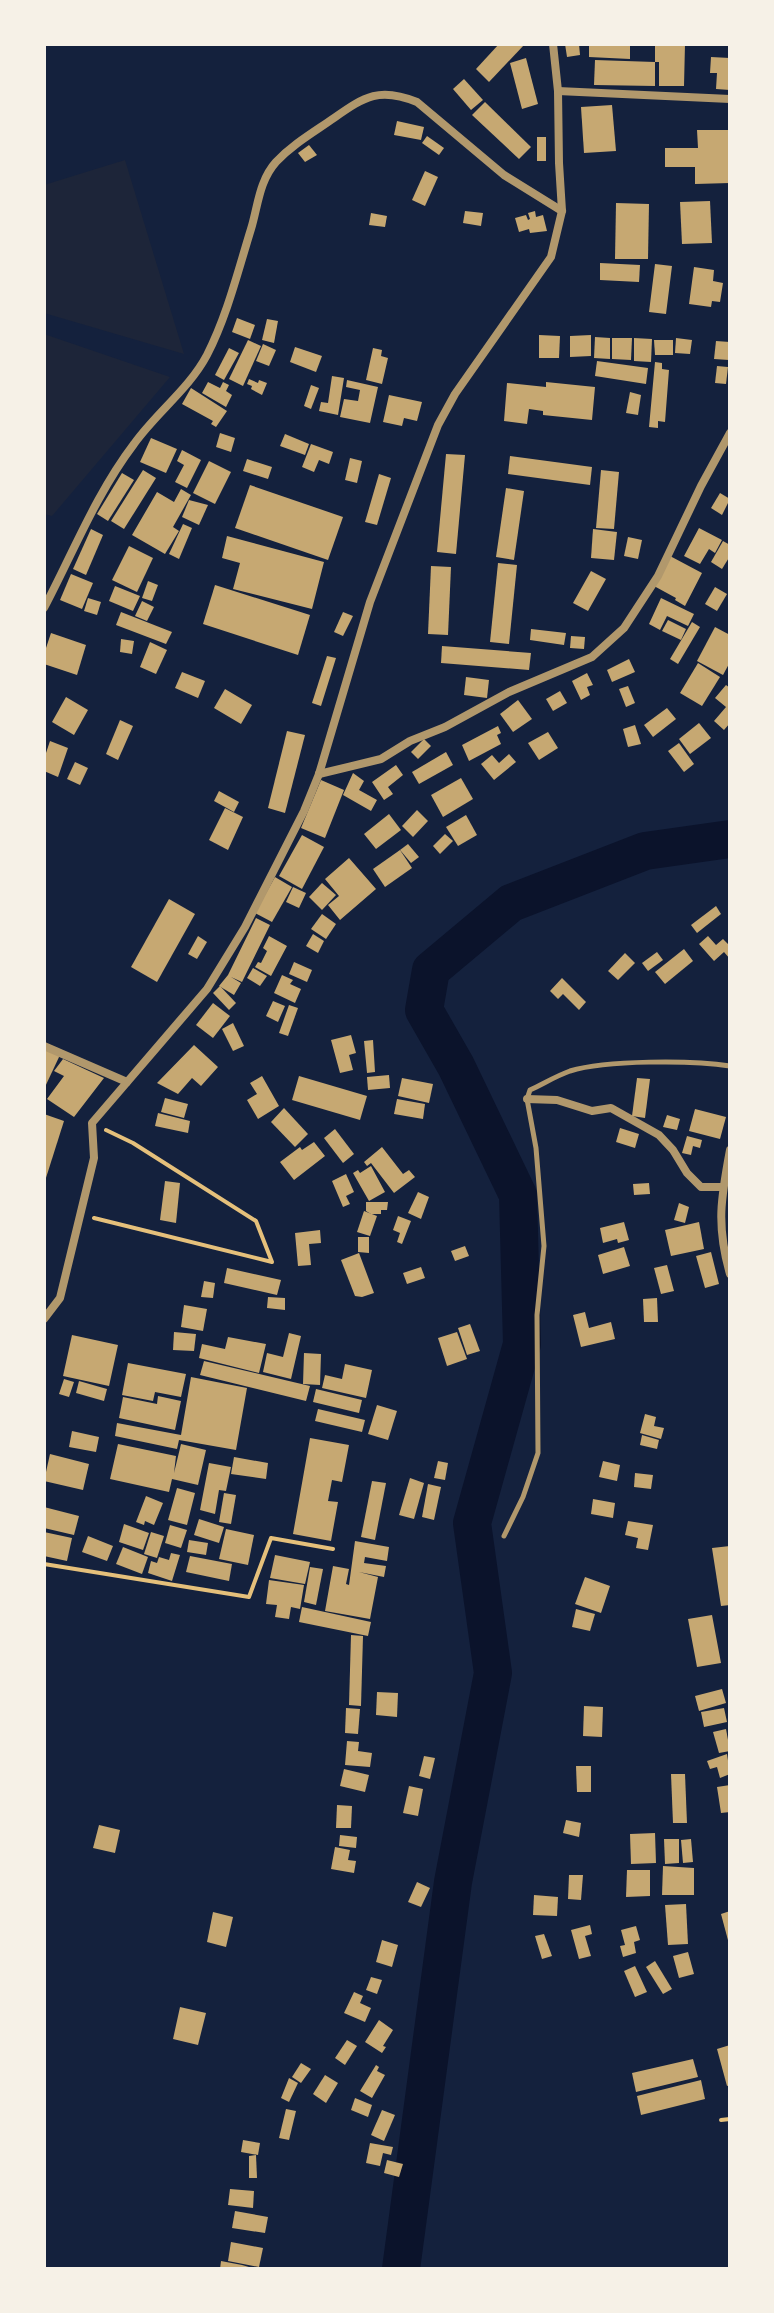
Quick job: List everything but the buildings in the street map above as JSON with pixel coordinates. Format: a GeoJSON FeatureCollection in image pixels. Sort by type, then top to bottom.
{"type":"FeatureCollection","features":[{"type":"Feature","properties":{"kind":"street"},"geometry":{"type":"LineString","coordinates":[[44,1319],[60,1298],[94,1158],[92,1123],[215,977],[245,927],[304,811],[319,774],[370,602],[438,425],[455,394],[551,257],[562,211],[558,91],[553,44]]}},
{"type":"Feature","properties":{"kind":"street"},"geometry":{"type":"LineString","coordinates":[[558,91],[730,99]]}},
{"type":"Feature","properties":{"kind":"street"},"geometry":{"type":"LineString","coordinates":[[44,608],[101,490],[134,443],[197,372],[207,355],[234,284],[262,184],[275,164],[294,146],[359,100],[382,93],[399,95],[417,102],[504,175],[562,211]]}},
{"type":"Feature","properties":{"kind":"street"},"geometry":{"type":"LineString","coordinates":[[319,774],[381,759],[410,741],[445,727],[509,692],[592,657],[624,628],[658,576],[730,433]]}},
{"type":"Feature","properties":{"kind":"street"},"geometry":{"type":"LineString","coordinates":[[44,1046],[127,1082]]}},
{"type":"Feature","properties":{"kind":"street"},"geometry":{"type":"LineString","coordinates":[[527,1099],[557,1100],[592,1111],[611,1108],[659,1135],[701,1187],[723,1187]]}},
{"type":"Feature","properties":{"kind":"street"},"geometry":{"type":"LineString","coordinates":[[730,1150],[719,1220],[730,1274]]}},
{"type":"Feature","properties":{"kind":"lane"},"geometry":{"type":"LineString","coordinates":[[504,1536],[523,1497],[538,1453],[537,1315],[544,1246],[536,1148],[527,1099],[530,1090],[570,1071],[619,1065],[690,1062],[730,1066]]}},
{"type":"Feature","properties":{"kind":"path"},"geometry":{"type":"LineString","coordinates":[[80,1214],[272,1262],[256,1221],[133,1143],[92,1123]]}},
{"type":"Feature","properties":{"kind":"path"},"geometry":{"type":"LineString","coordinates":[[44,1564],[249,1597],[271,1538],[333,1549]]}},
{"type":"Feature","properties":{"kind":"path"},"geometry":{"type":"LineString","coordinates":[[721,2120],[730,2119]]}},
{"type":"Feature","properties":{"kind":"shaded area"},"geometry":{"type":"Polygon","coordinates":[[[125,160],[184,354],[44,313],[44,185],[125,160]]]}},
{"type":"Feature","properties":{"kind":"shaded area"},"geometry":{"type":"Polygon","coordinates":[[[44,334],[170,377],[52,516],[44,514],[44,334]]]}},
{"type":"Feature","properties":{"kind":"waterway"},"geometry":{"type":"LineString","coordinates":[[401,2269],[453,1882],[493,1673],[472,1523],[522,1344],[518,1195],[456,1066],[424,1010],[431,970],[511,903],[645,851],[730,839]]}}]}
